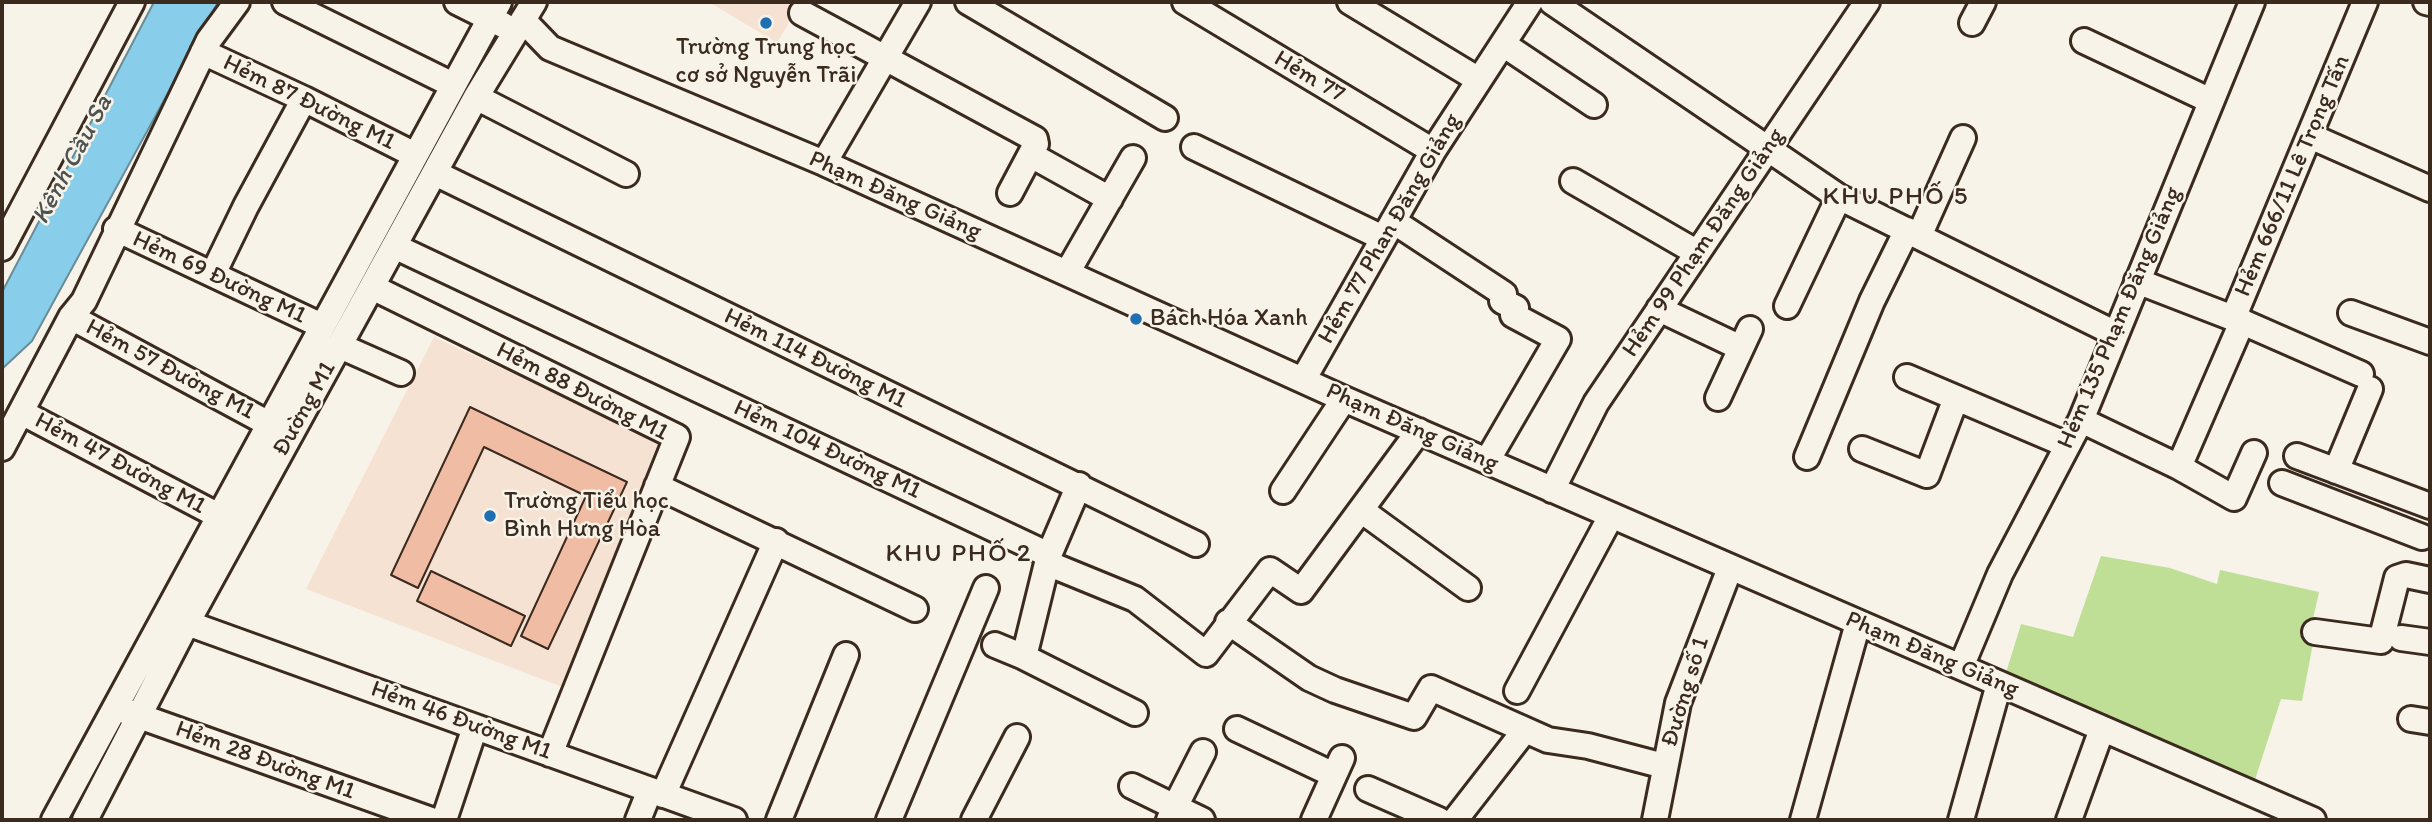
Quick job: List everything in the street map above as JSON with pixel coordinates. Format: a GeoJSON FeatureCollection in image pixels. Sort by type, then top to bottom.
{"type":"FeatureCollection","features":[{"type":"Feature","properties":{"kind":"street"},"geometry":{"type":"LineString","coordinates":[[2,248],[132,2]]}},
{"type":"Feature","properties":{"kind":"street"},"geometry":{"type":"LineString","coordinates":[[2,448],[71,317],[84,301],[116,229],[203,52],[237,2]]}},
{"type":"Feature","properties":{"kind":"street"},"geometry":{"type":"LineString","coordinates":[[285,2],[453,85]]}},
{"type":"Feature","properties":{"kind":"street","name":"Phạm Đăng Giảng"},"geometry":{"type":"LineString","coordinates":[[457,2],[525,13],[550,48],[824,163],[1344,399],[2313,820]]}},
{"type":"Feature","properties":{"kind":"street"},"geometry":{"type":"LineString","coordinates":[[824,163],[918,2]]}},
{"type":"Feature","properties":{"kind":"street"},"geometry":{"type":"LineString","coordinates":[[968,2],[1165,118]]}},
{"type":"Feature","properties":{"kind":"street","name":"Hẻm 77"},"geometry":{"type":"LineString","coordinates":[[1185,2],[1433,151]]}},
{"type":"Feature","properties":{"kind":"street"},"geometry":{"type":"LineString","coordinates":[[1350,2],[1479,80]]}},
{"type":"Feature","properties":{"kind":"street","name":"Hẻm 77 Phan Đăng Giảng"},"geometry":{"type":"LineString","coordinates":[[1303,380],[1433,151],[1530,2]]}},
{"type":"Feature","properties":{"kind":"street"},"geometry":{"type":"LineString","coordinates":[[1552,2],[1839,197],[2116,334]]}},
{"type":"Feature","properties":{"kind":"street","name":"Hẻm 99 Phạm Đăng Giảng"},"geometry":{"type":"LineString","coordinates":[[1552,490],[1596,402],[1867,2]]}},
{"type":"Feature","properties":{"kind":"street","name":"Hẻm 135 Phạm Đăng Giảng"},"geometry":{"type":"LineString","coordinates":[[1961,667],[2000,574],[2081,420],[2252,2]]}},
{"type":"Feature","properties":{"kind":"street","name":"Hẻm 666/11 Lê Trọng Tấn"},"geometry":{"type":"LineString","coordinates":[[2179,467],[2239,328],[2237,309],[2365,2]]}},
{"type":"Feature","properties":{"kind":"street","name":"Đường M1"},"geometry":{"type":"LineString","coordinates":[[54,820],[494,9]]}},
{"type":"Feature","properties":{"kind":"street","name":"Đường M1"},"geometry":{"type":"LineString","coordinates":[[89,819],[187,623],[396,247],[476,97],[525,13]]}},
{"type":"Feature","properties":{"kind":"street"},"geometry":{"type":"LineString","coordinates":[[802,13],[1035,139],[1036,144],[1031,155],[1010,193]]}},
{"type":"Feature","properties":{"kind":"street"},"geometry":{"type":"LineString","coordinates":[[2084,41],[2211,101]]}},
{"type":"Feature","properties":{"kind":"street"},"geometry":{"type":"LineString","coordinates":[[1503,44],[1594,105]]}},
{"type":"Feature","properties":{"kind":"street","name":"Hẻm 87 Đường M1"},"geometry":{"type":"LineString","coordinates":[[203,52],[415,155]]}},
{"type":"Feature","properties":{"kind":"street"},"geometry":{"type":"LineString","coordinates":[[476,97],[626,174]]}},
{"type":"Feature","properties":{"kind":"street"},"geometry":{"type":"LineString","coordinates":[[213,274],[246,205],[304,99]]}},
{"type":"Feature","properties":{"kind":"street"},"geometry":{"type":"LineString","coordinates":[[2310,136],[2430,189]]}},
{"type":"Feature","properties":{"kind":"street"},"geometry":{"type":"LineString","coordinates":[[1808,457],[1872,301],[1913,233],[1963,138]]}},
{"type":"Feature","properties":{"kind":"street"},"geometry":{"type":"LineString","coordinates":[[1195,147],[1388,230],[1504,294],[1502,301],[1516,308],[1514,315],[1558,339],[1487,461]]}},
{"type":"Feature","properties":{"kind":"street"},"geometry":{"type":"LineString","coordinates":[[1031,155],[1110,199]]}},
{"type":"Feature","properties":{"kind":"street"},"geometry":{"type":"LineString","coordinates":[[1067,273],[1133,158]]}},
{"type":"Feature","properties":{"kind":"street","name":"Hẻm 114 Đường M1"},"geometry":{"type":"LineString","coordinates":[[435,173],[1196,544]]}},
{"type":"Feature","properties":{"kind":"street"},"geometry":{"type":"LineString","coordinates":[[1573,181],[1696,252]]}},
{"type":"Feature","properties":{"kind":"street"},"geometry":{"type":"LineString","coordinates":[[1787,306],[1839,197]]}},
{"type":"Feature","properties":{"kind":"street","name":"Hẻm 69 Đường M1"},"geometry":{"type":"LineString","coordinates":[[116,229],[322,326]]}},
{"type":"Feature","properties":{"kind":"street","name":"Hẻm 104 Đường M1"},"geometry":{"type":"LineString","coordinates":[[396,247],[1135,599],[1206,654],[1228,622]]}},
{"type":"Feature","properties":{"kind":"street"},"geometry":{"type":"LineString","coordinates":[[2137,281],[2238,320],[2366,382],[2336,471]]}},
{"type":"Feature","properties":{"kind":"street","name":"Hẻm 88 Đường M1"},"geometry":{"type":"LineString","coordinates":[[372,287],[677,437],[550,754]]}},
{"type":"Feature","properties":{"kind":"street"},"geometry":{"type":"LineString","coordinates":[[1659,309],[1746,338],[1718,398]]}},
{"type":"Feature","properties":{"kind":"street"},"geometry":{"type":"LineString","coordinates":[[2351,313],[2430,342]]}},
{"type":"Feature","properties":{"kind":"street","name":"Hẻm 57 Đường M1"},"geometry":{"type":"LineString","coordinates":[[71,317],[269,424]]}},
{"type":"Feature","properties":{"kind":"street"},"geometry":{"type":"LineString","coordinates":[[340,345],[401,373]]}},
{"type":"Feature","properties":{"kind":"street"},"geometry":{"type":"LineString","coordinates":[[1907,377],[2067,446]]}},
{"type":"Feature","properties":{"kind":"street"},"geometry":{"type":"LineString","coordinates":[[1862,449],[1927,475],[1955,398]]}},
{"type":"Feature","properties":{"kind":"street"},"geometry":{"type":"LineString","coordinates":[[1283,491],[1344,399]]}},
{"type":"Feature","properties":{"kind":"street","name":"Hẻm 47 Đường M1"},"geometry":{"type":"LineString","coordinates":[[21,412],[219,516]]}},
{"type":"Feature","properties":{"kind":"street"},"geometry":{"type":"LineString","coordinates":[[2081,420],[2179,467],[2234,498],[2254,453]]}},
{"type":"Feature","properties":{"kind":"street"},"geometry":{"type":"LineString","coordinates":[[1419,431],[1301,591],[1270,570],[1228,622],[1309,678],[1335,690],[1414,717],[1431,688],[1557,743],[1588,746],[1664,766]]}},
{"type":"Feature","properties":{"kind":"street"},"geometry":{"type":"LineString","coordinates":[[2297,456],[2430,506]]}},
{"type":"Feature","properties":{"kind":"street"},"geometry":{"type":"LineString","coordinates":[[2282,482],[2422,537]]}},
{"type":"Feature","properties":{"kind":"street"},"geometry":{"type":"LineString","coordinates":[[1024,657],[1048,559],[1079,485]]}},
{"type":"Feature","properties":{"kind":"street"},"geometry":{"type":"LineString","coordinates":[[657,486],[915,609]]}},
{"type":"Feature","properties":{"kind":"street"},"geometry":{"type":"LineString","coordinates":[[1361,510],[1468,588]]}},
{"type":"Feature","properties":{"kind":"street"},"geometry":{"type":"LineString","coordinates":[[2315,632],[2381,641],[2394,582],[2401,575],[2420,578],[2422,537],[2430,512]]}},
{"type":"Feature","properties":{"kind":"street"},"geometry":{"type":"LineString","coordinates":[[1517,691],[1611,516]]}},
{"type":"Feature","properties":{"kind":"street"},"geometry":{"type":"LineString","coordinates":[[638,820],[657,792],[776,541]]}},
{"type":"Feature","properties":{"kind":"street","name":"Đường số 1"},"geometry":{"type":"LineString","coordinates":[[1655,820],[1664,766],[1689,671],[1730,568]]}},
{"type":"Feature","properties":{"kind":"street"},"geometry":{"type":"LineString","coordinates":[[889,820],[986,588]]}},
{"type":"Feature","properties":{"kind":"street","name":"Hẻm 46 Đường M1"},"geometry":{"type":"LineString","coordinates":[[187,623],[734,820]]}},
{"type":"Feature","properties":{"kind":"street"},"geometry":{"type":"LineString","coordinates":[[1803,820],[1858,623]]}},
{"type":"Feature","properties":{"kind":"street"},"geometry":{"type":"LineString","coordinates":[[2401,638],[2430,642]]}},
{"type":"Feature","properties":{"kind":"street"},"geometry":{"type":"LineString","coordinates":[[995,645],[1135,713]]}},
{"type":"Feature","properties":{"kind":"street"},"geometry":{"type":"LineString","coordinates":[[779,820],[846,655]]}},
{"type":"Feature","properties":{"kind":"street"},"geometry":{"type":"LineString","coordinates":[[1961,820],[1999,684]]}},
{"type":"Feature","properties":{"kind":"street","name":"Hẻm 28 Đường M1"},"geometry":{"type":"LineString","coordinates":[[115,708],[431,820]]}},
{"type":"Feature","properties":{"kind":"street"},"geometry":{"type":"LineString","coordinates":[[444,820],[475,727]]}},
{"type":"Feature","properties":{"kind":"street"},"geometry":{"type":"LineString","coordinates":[[1237,729],[1338,766],[1314,820]]}},
{"type":"Feature","properties":{"kind":"street"},"geometry":{"type":"LineString","coordinates":[[2068,820],[2102,729]]}},
{"type":"Feature","properties":{"kind":"street"},"geometry":{"type":"LineString","coordinates":[[1455,820],[1525,730]]}},
{"type":"Feature","properties":{"kind":"street"},"geometry":{"type":"LineString","coordinates":[[974,820],[1017,737]]}},
{"type":"Feature","properties":{"kind":"street"},"geometry":{"type":"LineString","coordinates":[[1172,814],[1203,752]]}},
{"type":"Feature","properties":{"kind":"street"},"geometry":{"type":"LineString","coordinates":[[1132,786],[1172,814],[1202,820]]}},
{"type":"Feature","properties":{"kind":"street"},"geometry":{"type":"LineString","coordinates":[[1368,789],[1439,820]]}},
{"type":"Feature","properties":{"kind":"shaded area","name":"Trường Trung học cơ sở Nguyễn Trãi"},"geometry":{"type":"Polygon","coordinates":[[[709,2],[801,2],[777,43],[709,2]]]}},
{"type":"Feature","properties":{"kind":"shaded area","name":"Trường Tiểu học Bình Hưng Hòa"},"geometry":{"type":"Polygon","coordinates":[[[434,337],[666,444],[565,688],[306,589],[434,337]]]}},
{"type":"Feature","properties":{"kind":"green space"},"geometry":{"type":"Polygon","coordinates":[[[2101,556],[2170,568],[2217,584],[2220,570],[2319,592],[2309,637],[2314,638],[2302,701],[2281,699],[2254,783],[2005,676],[2021,624],[2073,637],[2101,556]]]}},
{"type":"Feature","properties":{"kind":"water","name":"Kênh Cầu Sa"},"geometry":{"type":"Polygon","coordinates":[[[154,2],[218,2],[32,341],[2,369],[2,292],[154,2]]]}},
{"type":"Feature","properties":{"kind":"building"},"geometry":{"type":"Polygon","coordinates":[[[470,407],[627,482],[548,649],[521,636],[586,496],[484,447],[418,588],[391,575],[470,407]]]}},
{"type":"Feature","properties":{"kind":"building"},"geometry":{"type":"Polygon","coordinates":[[[431,571],[525,616],[511,646],[417,601],[431,571]]]}},
{"type":"Feature","properties":{"kind":"place","name":"Trường Trung học cơ sở Nguyễn Trãi"},"geometry":{"type":"Point","coordinates":[766,23]}},
{"type":"Feature","properties":{"kind":"place","name":"Bách Hóa Xanh"},"geometry":{"type":"Point","coordinates":[1136,319]}},
{"type":"Feature","properties":{"kind":"place","name":"Trường Tiểu học Bình Hưng Hòa"},"geometry":{"type":"Point","coordinates":[490,516]}},
{"type":"Feature","properties":{"kind":"district","name":"KHU PHỐ 5"},"geometry":{"type":"Point","coordinates":[1896,197]}},
{"type":"Feature","properties":{"kind":"district","name":"KHU PHỐ 2"},"geometry":{"type":"Point","coordinates":[959,554]}}]}
